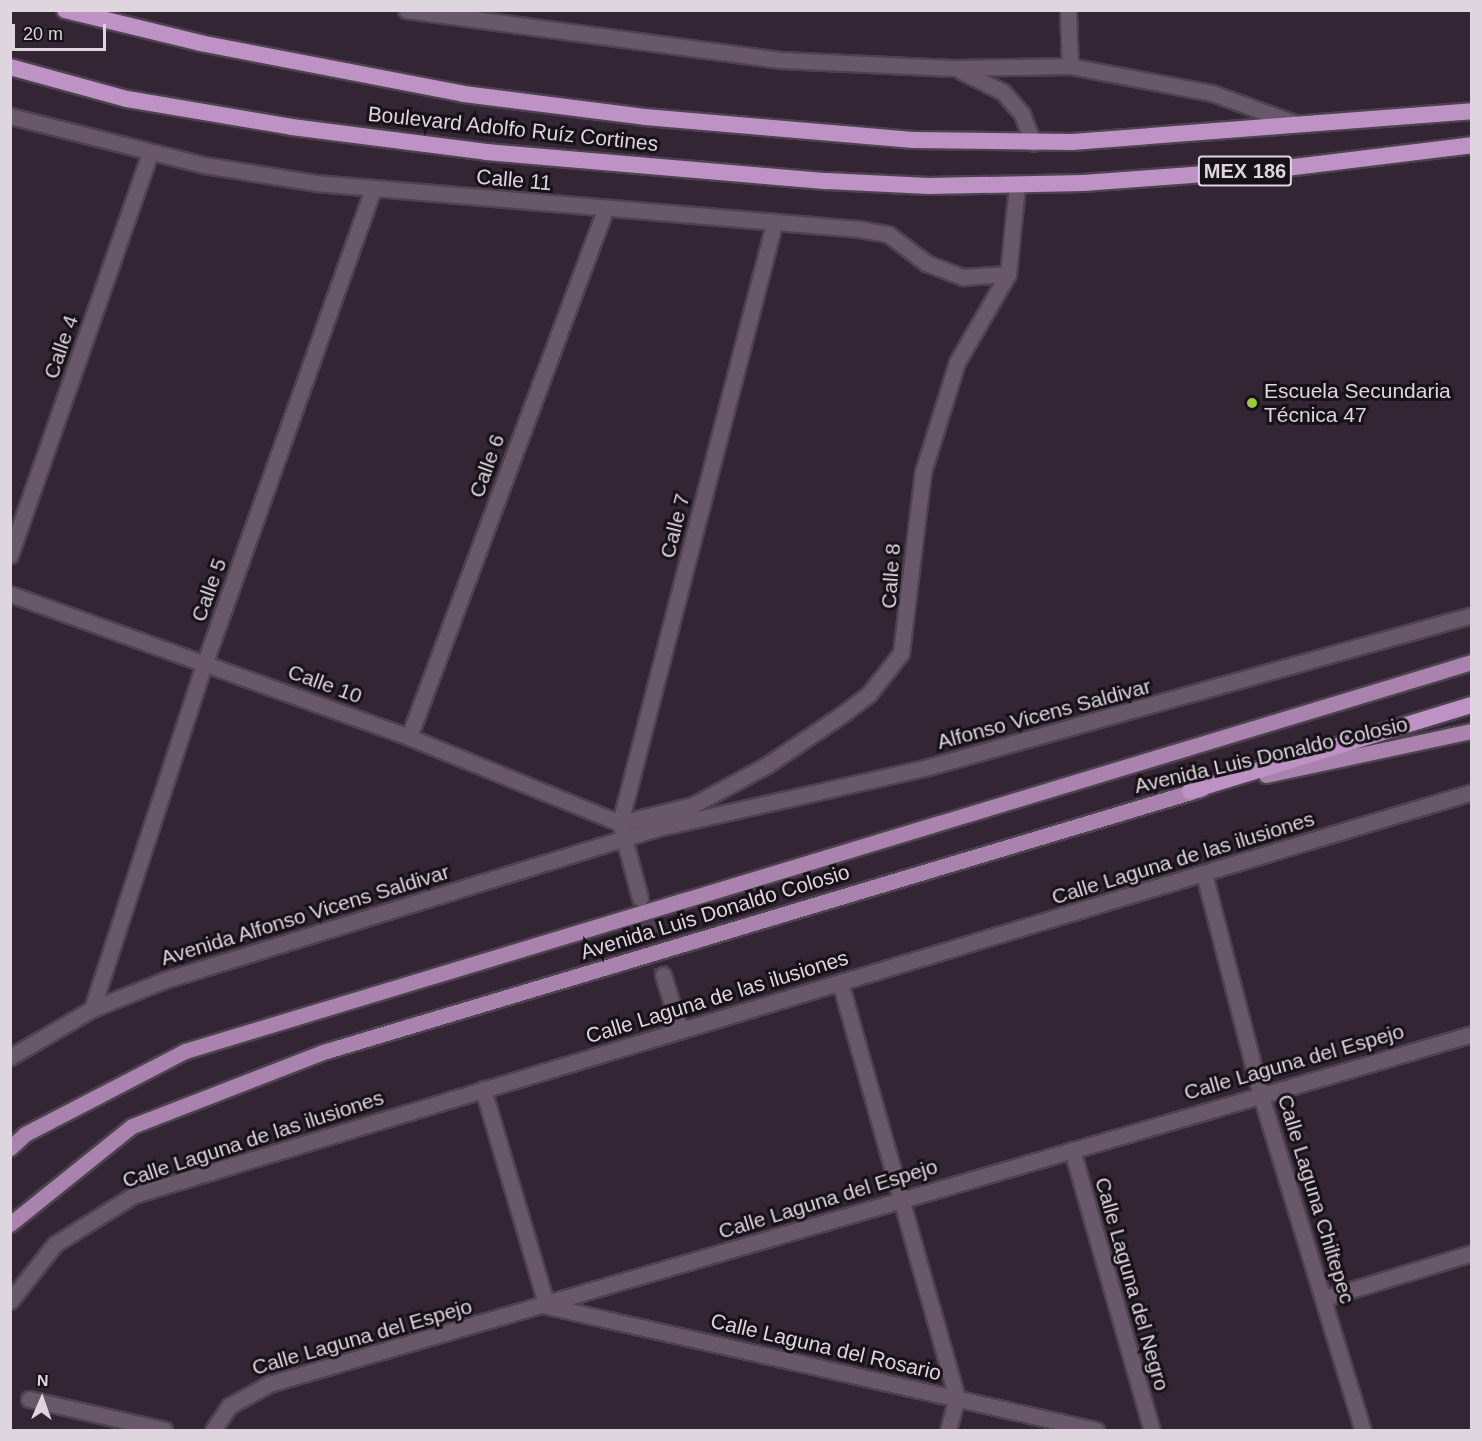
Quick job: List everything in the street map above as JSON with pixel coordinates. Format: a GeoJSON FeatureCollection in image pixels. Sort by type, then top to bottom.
{"type":"FeatureCollection","features":[{"type":"Feature","properties":{"kind":"highway","name":"Boulevard Adolfo Ruíz Cortines"},"geometry":{"type":"LineString","coordinates":[[66,10],[200,43],[464,94],[818,132],[1033,143]]}},
{"type":"Feature","properties":{"kind":"highway","name":"Boulevard Adolfo Ruíz Cortines"},"geometry":{"type":"LineString","coordinates":[[10,67],[127,99],[218,116],[475,150],[827,181],[1017,185]]}},
{"type":"Feature","properties":{"kind":"highway","name":"MEX 186"},"geometry":{"type":"LineString","coordinates":[[1033,143],[1472,111]]}},
{"type":"Feature","properties":{"kind":"highway","name":"MEX 186"},"geometry":{"type":"LineString","coordinates":[[1017,185],[1286,168],[1472,145]]}},
{"type":"Feature","properties":{"kind":"highway"},"geometry":{"type":"LineString","coordinates":[[1190,791],[1472,705]]}},
{"type":"Feature","properties":{"kind":"main road","name":"Avenida Luis Donaldo Colosio"},"geometry":{"type":"LineString","coordinates":[[10,1148],[25,1134],[185,1051],[1472,662]]}},
{"type":"Feature","properties":{"kind":"main road","name":"Avenida Luis Donaldo Colosio"},"geometry":{"type":"LineString","coordinates":[[10,1224],[132,1126],[323,1052],[1190,791],[1472,731]]}},
{"type":"Feature","properties":{"kind":"street"},"geometry":{"type":"LineString","coordinates":[[1068,10],[1070,66]]}},
{"type":"Feature","properties":{"kind":"street"},"geometry":{"type":"LineString","coordinates":[[413,11],[668,48],[953,68],[1070,66],[1212,93],[1302,125]]}},
{"type":"Feature","properties":{"kind":"street"},"geometry":{"type":"LineString","coordinates":[[953,68],[1003,93],[1023,114],[1033,143]]}},
{"type":"Feature","properties":{"kind":"street","name":"Calle 11"},"geometry":{"type":"LineString","coordinates":[[10,116],[150,153],[259,175],[373,189],[888,234],[944,271],[970,277],[1008,274]]}},
{"type":"Feature","properties":{"kind":"street","name":"Calle 4"},"geometry":{"type":"LineString","coordinates":[[10,555],[150,153]]}},
{"type":"Feature","properties":{"kind":"street","name":"Calle 8"},"geometry":{"type":"LineString","coordinates":[[620,823],[693,805],[767,765],[853,707],[895,664],[907,636],[923,472],[937,414],[957,362],[1008,274],[1017,185]]}},
{"type":"Feature","properties":{"kind":"street","name":"Calle 5"},"geometry":{"type":"LineString","coordinates":[[92,1009],[205,662],[373,189]]}},
{"type":"Feature","properties":{"kind":"street","name":"Calle 6"},"geometry":{"type":"LineString","coordinates":[[409,737],[604,210]]}},
{"type":"Feature","properties":{"kind":"street","name":"Calle 7"},"geometry":{"type":"LineString","coordinates":[[640,898],[620,823],[774,224]]}},
{"type":"Feature","properties":{"kind":"street","name":"Calle 10"},"geometry":{"type":"LineString","coordinates":[[10,594],[409,737],[620,823]]}},
{"type":"Feature","properties":{"kind":"street","name":"Alfonso Vicens Saldivar"},"geometry":{"type":"LineString","coordinates":[[623,839],[939,764],[1472,615]]}},
{"type":"Feature","properties":{"kind":"street","name":"Calle Laguna de las ilusiones"},"geometry":{"type":"LineString","coordinates":[[10,1301],[55,1244],[134,1195],[1472,792]]}},
{"type":"Feature","properties":{"kind":"street","name":"Avenida Alfonso Vicens Saldivar"},"geometry":{"type":"LineString","coordinates":[[10,1057],[92,1009],[165,980],[623,839]]}},
{"type":"Feature","properties":{"kind":"street","name":"Calle Laguna Chiltepec"},"geometry":{"type":"LineString","coordinates":[[1204,874],[1260,1092],[1325,1298],[1363,1431]]}},
{"type":"Feature","properties":{"kind":"street"},"geometry":{"type":"LineString","coordinates":[[663,975],[680,1030]]}},
{"type":"Feature","properties":{"kind":"street"},"geometry":{"type":"LineString","coordinates":[[840,982],[904,1198],[957,1397],[948,1431]]}},
{"type":"Feature","properties":{"kind":"street","name":"Calle Laguna del Espejo"},"geometry":{"type":"LineString","coordinates":[[213,1431],[229,1406],[269,1384],[547,1306],[1260,1092],[1472,1034]]}},
{"type":"Feature","properties":{"kind":"street"},"geometry":{"type":"LineString","coordinates":[[483,1089],[547,1306]]}},
{"type":"Feature","properties":{"kind":"street","name":"Calle Laguna del Negro"},"geometry":{"type":"LineString","coordinates":[[1072,1150],[1152,1431]]}},
{"type":"Feature","properties":{"kind":"street"},"geometry":{"type":"LineString","coordinates":[[1325,1298],[1472,1253]]}},
{"type":"Feature","properties":{"kind":"street","name":"Calle Laguna del Rosario"},"geometry":{"type":"LineString","coordinates":[[547,1306],[957,1397],[1096,1431]]}},
{"type":"Feature","properties":{"kind":"street"},"geometry":{"type":"LineString","coordinates":[[29,1399],[165,1431]]}},
{"type":"Feature","properties":{"kind":"tunnel"},"geometry":{"type":"LineString","coordinates":[[641,900],[663,975]]}},
{"type":"Feature","properties":{"kind":"place","name":"Escuela Secundaria Técnica 47"},"geometry":{"type":"Point","coordinates":[1252,403]}}]}
